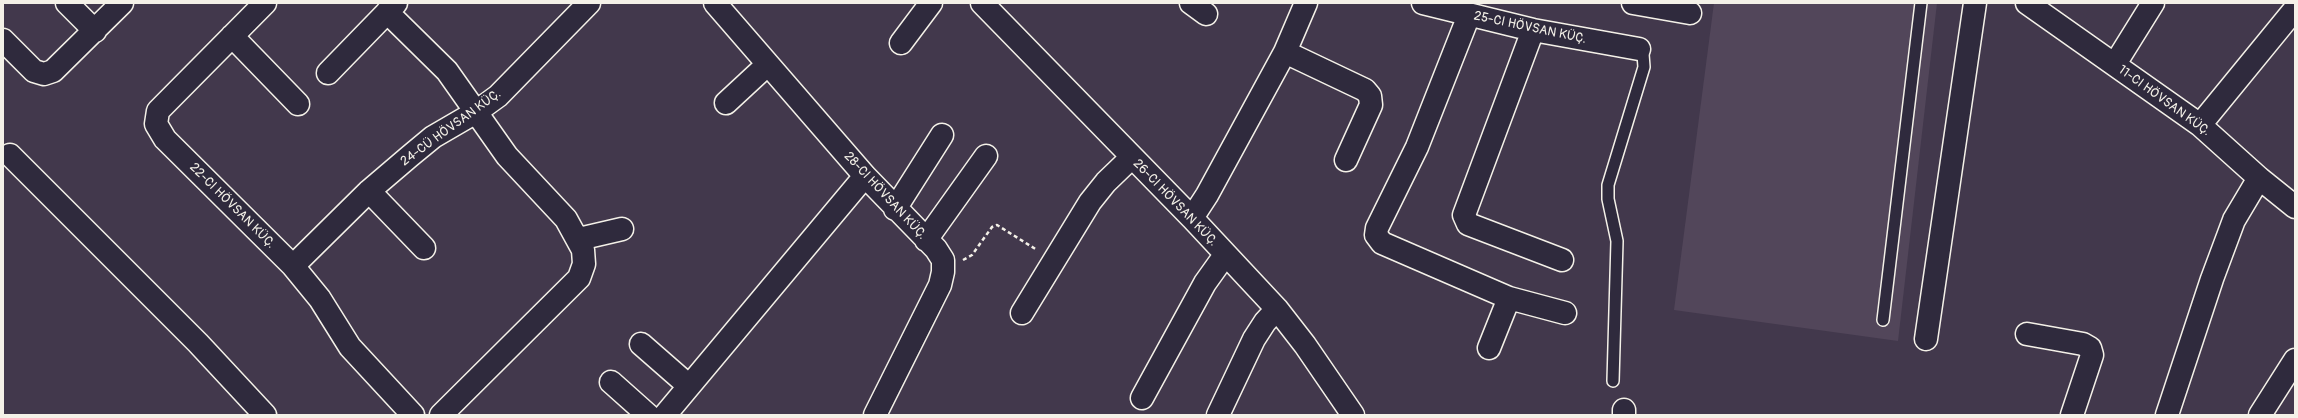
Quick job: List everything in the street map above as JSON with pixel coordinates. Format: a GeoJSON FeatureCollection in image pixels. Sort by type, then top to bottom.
{"type":"FeatureCollection","features":[{"type":"Feature","properties":{"kind":"street"},"geometry":{"type":"LineString","coordinates":[[67,3],[95,31]]}},
{"type":"Feature","properties":{"kind":"street"},"geometry":{"type":"LineString","coordinates":[[3,40],[34,71],[44,74],[53,71],[122,3]]}},
{"type":"Feature","properties":{"kind":"street","name":"22-CI HÖVSAN KÜÇ."},"geometry":{"type":"LineString","coordinates":[[265,3],[158,111],[156,124],[165,139],[293,266],[320,299],[350,347],[413,415]]}},
{"type":"Feature","properties":{"kind":"street","name":"24-CÜ HÖVSAN KÜÇ."},"geometry":{"type":"LineString","coordinates":[[293,266],[369,191],[433,137],[476,112],[498,96],[589,3]]}},
{"type":"Feature","properties":{"kind":"street","name":"28-CI HÖVSAN KÜÇ."},"geometry":{"type":"LineString","coordinates":[[715,3],[865,176],[936,250],[942,260]]}},
{"type":"Feature","properties":{"kind":"street"},"geometry":{"type":"LineString","coordinates":[[901,42],[930,3]]}},
{"type":"Feature","properties":{"kind":"street"},"geometry":{"type":"LineString","coordinates":[[982,3],[1192,218],[1277,309],[1305,345],[1353,415]]}},
{"type":"Feature","properties":{"kind":"street"},"geometry":{"type":"LineString","coordinates":[[1192,218],[1207,195],[1285,52],[1306,3]]}},
{"type":"Feature","properties":{"kind":"street","name":"25-CI HÖVSAN KÜÇ."},"geometry":{"type":"LineString","coordinates":[[1423,3],[1533,30],[1639,49]]}},
{"type":"Feature","properties":{"kind":"street"},"geometry":{"type":"LineString","coordinates":[[1633,3],[1690,13]]}},
{"type":"Feature","properties":{"kind":"street"},"geometry":{"type":"LineString","coordinates":[[1926,339],[1975,3]]}},
{"type":"Feature","properties":{"kind":"street","name":"11-CI HÖVSAN KÜÇ."},"geometry":{"type":"LineString","coordinates":[[2027,3],[2200,125],[2259,178],[2295,207]]}},
{"type":"Feature","properties":{"kind":"street"},"geometry":{"type":"LineString","coordinates":[[2115,64],[2153,3]]}},
{"type":"Feature","properties":{"kind":"street"},"geometry":{"type":"LineString","coordinates":[[328,73],[392,8],[447,71],[507,156],[566,219],[579,239],[583,250],[584,264],[579,278],[441,415]]}},
{"type":"Feature","properties":{"kind":"street"},"geometry":{"type":"LineString","coordinates":[[2200,125],[2295,9]]}},
{"type":"Feature","properties":{"kind":"street"},"geometry":{"type":"LineString","coordinates":[[1469,15],[1417,147],[1377,228],[1376,235],[1382,243],[1509,298],[1565,313]]}},
{"type":"Feature","properties":{"kind":"street"},"geometry":{"type":"LineString","coordinates":[[1533,30],[1464,215],[1468,224],[1562,260]]}},
{"type":"Feature","properties":{"kind":"street"},"geometry":{"type":"LineString","coordinates":[[232,36],[298,104]]}},
{"type":"Feature","properties":{"kind":"street"},"geometry":{"type":"LineString","coordinates":[[1285,52],[1365,90],[1370,96],[1371,104],[1346,160]]}},
{"type":"Feature","properties":{"kind":"street"},"geometry":{"type":"LineString","coordinates":[[726,103],[767,64]]}},
{"type":"Feature","properties":{"kind":"street"},"geometry":{"type":"LineString","coordinates":[[895,209],[942,135]]}},
{"type":"Feature","properties":{"kind":"street"},"geometry":{"type":"LineString","coordinates":[[10,155],[198,342],[265,415]]}},
{"type":"Feature","properties":{"kind":"street"},"geometry":{"type":"LineString","coordinates":[[926,240],[986,156]]}},
{"type":"Feature","properties":{"kind":"street"},"geometry":{"type":"LineString","coordinates":[[1022,313],[1090,202],[1106,182],[1132,157]]}},
{"type":"Feature","properties":{"kind":"street"},"geometry":{"type":"LineString","coordinates":[[665,415],[865,176]]}},
{"type":"Feature","properties":{"kind":"street"},"geometry":{"type":"LineString","coordinates":[[2167,415],[2212,279],[2234,220],[2259,178]]}},
{"type":"Feature","properties":{"kind":"street"},"geometry":{"type":"LineString","coordinates":[[369,191],[424,248]]}},
{"type":"Feature","properties":{"kind":"street"},"geometry":{"type":"LineString","coordinates":[[579,239],[622,229]]}},
{"type":"Feature","properties":{"kind":"street"},"geometry":{"type":"LineString","coordinates":[[1142,398],[1205,283],[1225,255]]}},
{"type":"Feature","properties":{"kind":"street"},"geometry":{"type":"LineString","coordinates":[[875,415],[940,285],[943,272],[942,260]]}},
{"type":"Feature","properties":{"kind":"street"},"geometry":{"type":"LineString","coordinates":[[1490,348],[1509,298]]}},
{"type":"Feature","properties":{"kind":"street"},"geometry":{"type":"LineString","coordinates":[[1218,415],[1254,339],[1265,322],[1277,309]]}},
{"type":"Feature","properties":{"kind":"street"},"geometry":{"type":"LineString","coordinates":[[2027,334],[2083,344],[2090,348],[2092,355],[2072,415]]}},
{"type":"Feature","properties":{"kind":"street"},"geometry":{"type":"LineString","coordinates":[[641,344],[690,386]]}},
{"type":"Feature","properties":{"kind":"street"},"geometry":{"type":"LineString","coordinates":[[2260,415],[2295,360]]}},
{"type":"Feature","properties":{"kind":"street"},"geometry":{"type":"LineString","coordinates":[[611,382],[648,415]]}},
{"type":"Feature","properties":{"kind":"lane"},"geometry":{"type":"LineString","coordinates":[[1883,320],[1921,3]]}},
{"type":"Feature","properties":{"kind":"lane"},"geometry":{"type":"LineString","coordinates":[[1613,380],[1617,241],[1608,199],[1608,185],[1644,67],[1643,54],[1639,49]]}},
{"type":"Feature","properties":{"kind":"path"},"geometry":{"type":"LineString","coordinates":[[942,260],[965,259],[972,255],[992,227],[997,225],[1054,261]]}},
{"type":"Feature","properties":{"kind":"shaded area"},"geometry":{"type":"Polygon","coordinates":[[[1714,3],[1937,3],[1898,341],[1674,310],[1714,3]]]}}]}
